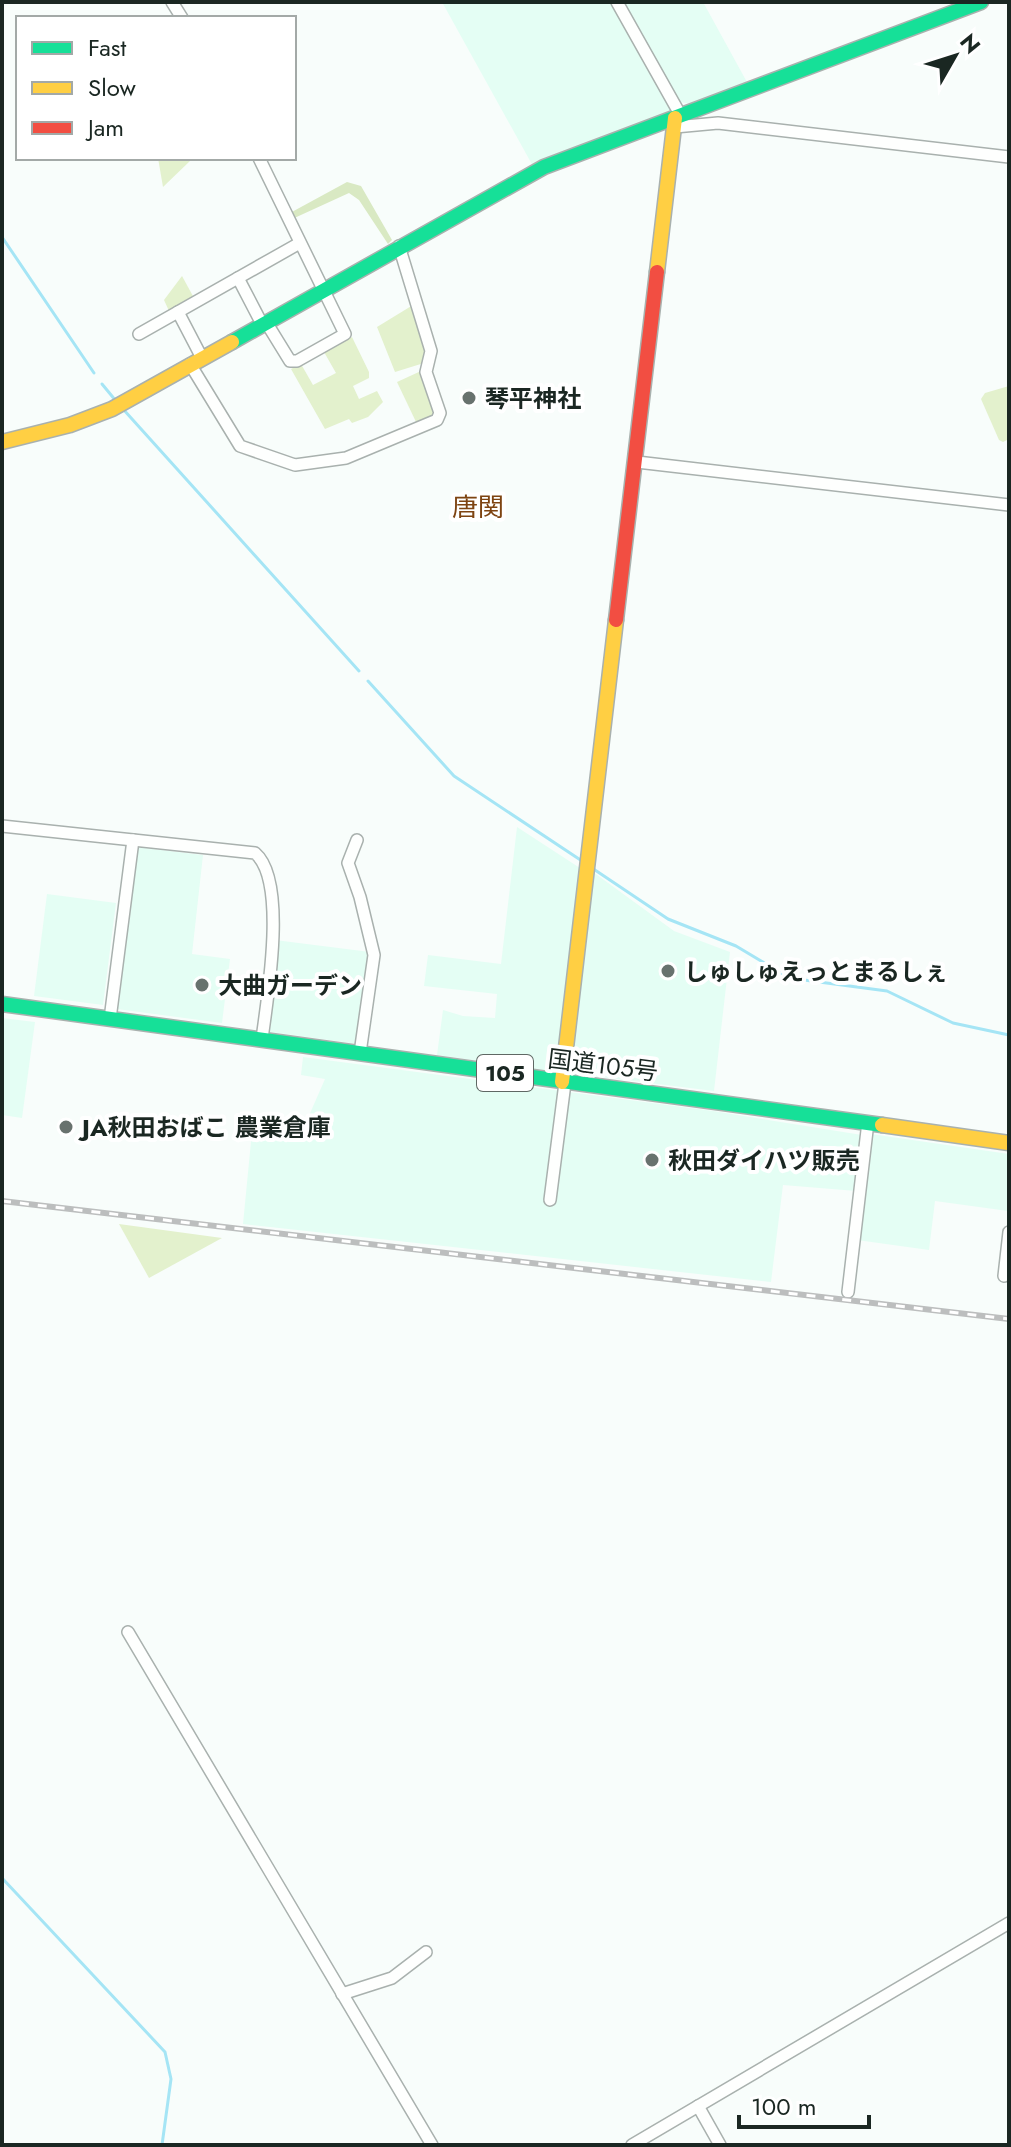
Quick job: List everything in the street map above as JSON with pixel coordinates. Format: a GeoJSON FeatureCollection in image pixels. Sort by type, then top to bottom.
{"type":"FeatureCollection","features":[{"type":"Feature","properties":{"kind":"main road"},"geometry":{"type":"LineString","coordinates":[[2,442],[70,425],[119,404],[544,167],[677,120],[981,2]]}},
{"type":"Feature","properties":{"kind":"main road"},"geometry":{"type":"LineString","coordinates":[[563,1082],[677,120]]}},
{"type":"Feature","properties":{"kind":"main road","name":"国道105号"},"geometry":{"type":"LineString","coordinates":[[2,1004],[1009,1143]]}},
{"type":"Feature","properties":{"kind":"street"},"geometry":{"type":"LineString","coordinates":[[617,2],[677,120],[1009,157]]}},
{"type":"Feature","properties":{"kind":"street"},"geometry":{"type":"LineString","coordinates":[[238,278],[290,361],[297,361],[345,334],[298,244],[260,160]]}},
{"type":"Feature","properties":{"kind":"street"},"geometry":{"type":"LineString","coordinates":[[139,334],[298,244]]}},
{"type":"Feature","properties":{"kind":"street"},"geometry":{"type":"LineString","coordinates":[[178,312],[196,361],[240,446],[295,465],[346,458],[437,420],[440,413],[426,372],[431,351],[399,246]]}},
{"type":"Feature","properties":{"kind":"street"},"geometry":{"type":"LineString","coordinates":[[637,462],[1009,505]]}},
{"type":"Feature","properties":{"kind":"street"},"geometry":{"type":"LineString","coordinates":[[2,826],[255,853],[263,860],[275,917],[262,1039]]}},
{"type":"Feature","properties":{"kind":"street"},"geometry":{"type":"LineString","coordinates":[[110,1019],[133,840]]}},
{"type":"Feature","properties":{"kind":"street"},"geometry":{"type":"LineString","coordinates":[[357,840],[348,863],[374,955],[360,1053]]}},
{"type":"Feature","properties":{"kind":"street"},"geometry":{"type":"LineString","coordinates":[[550,1200],[563,1082]]}},
{"type":"Feature","properties":{"kind":"street"},"geometry":{"type":"LineString","coordinates":[[848,1292],[868,1122]]}},
{"type":"Feature","properties":{"kind":"street"},"geometry":{"type":"LineString","coordinates":[[1004,1276],[1009,1232]]}},
{"type":"Feature","properties":{"kind":"street"},"geometry":{"type":"LineString","coordinates":[[128,1632],[432,2145]]}},
{"type":"Feature","properties":{"kind":"street"},"geometry":{"type":"LineString","coordinates":[[632,2145],[1009,1923]]}},
{"type":"Feature","properties":{"kind":"street"},"geometry":{"type":"LineString","coordinates":[[342,1994],[392,1978],[426,1952]]}},
{"type":"Feature","properties":{"kind":"street"},"geometry":{"type":"LineString","coordinates":[[698,2106],[720,2145]]}},
{"type":"Feature","properties":{"kind":"shaded area"},"geometry":{"type":"Polygon","coordinates":[[[442,2],[612,2],[672,107],[671,112],[534,168],[442,2]]]}},
{"type":"Feature","properties":{"kind":"shaded area"},"geometry":{"type":"Polygon","coordinates":[[[622,2],[703,2],[748,84],[692,104],[680,102],[622,2]]]}},
{"type":"Feature","properties":{"kind":"shaded area"},"geometry":{"type":"Polygon","coordinates":[[[517,827],[583,870],[562,1073],[437,1055],[443,1010],[463,1016],[495,1018],[497,994],[424,986],[428,955],[501,964],[517,827]]]}},
{"type":"Feature","properties":{"kind":"shaded area"},"geometry":{"type":"Polygon","coordinates":[[[136,847],[203,855],[192,954],[230,959],[222,1023],[117,1009],[136,847]]]}},
{"type":"Feature","properties":{"kind":"shaded area"},"geometry":{"type":"Polygon","coordinates":[[[593,872],[674,931],[730,952],[714,1091],[569,1073],[593,872]]]}},
{"type":"Feature","properties":{"kind":"shaded area"},"geometry":{"type":"Polygon","coordinates":[[[47,894],[116,903],[103,1005],[34,996],[47,894]]]}},
{"type":"Feature","properties":{"kind":"shaded area"},"geometry":{"type":"Polygon","coordinates":[[[275,940],[370,952],[358,1044],[263,1031],[275,940]]]}},
{"type":"Feature","properties":{"kind":"shaded area"},"geometry":{"type":"Polygon","coordinates":[[[2,1018],[35,1022],[22,1118],[2,1115],[2,1018]]]}},
{"type":"Feature","properties":{"kind":"shaded area"},"geometry":{"type":"Polygon","coordinates":[[[303,1057],[713,1111],[862,1135],[856,1191],[783,1185],[771,1282],[243,1224],[253,1121],[304,1127],[325,1079],[301,1075],[303,1057]]]}},
{"type":"Feature","properties":{"kind":"shaded area"},"geometry":{"type":"Polygon","coordinates":[[[871,1134],[1009,1154],[1008,1211],[935,1201],[929,1250],[857,1240],[871,1134]]]}},
{"type":"Feature","properties":{"kind":"green space"},"geometry":{"type":"Polygon","coordinates":[[[158,160],[189,160],[190,161],[163,187],[158,160]]]}},
{"type":"Feature","properties":{"kind":"green space"},"geometry":{"type":"Polygon","coordinates":[[[347,182],[361,186],[392,240],[388,244],[359,200],[349,193],[290,220],[290,213],[347,182]]]}},
{"type":"Feature","properties":{"kind":"green space"},"geometry":{"type":"Polygon","coordinates":[[[182,276],[194,298],[169,311],[164,300],[182,276]]]}},
{"type":"Feature","properties":{"kind":"green space"},"geometry":{"type":"Polygon","coordinates":[[[413,305],[426,350],[424,363],[395,372],[377,327],[413,305]]]}},
{"type":"Feature","properties":{"kind":"green space"},"geometry":{"type":"Polygon","coordinates":[[[352,337],[369,372],[369,378],[353,386],[359,399],[377,391],[383,402],[368,417],[352,423],[349,419],[325,429],[291,369],[301,364],[313,385],[336,373],[324,352],[352,337]]]}},
{"type":"Feature","properties":{"kind":"green space"},"geometry":{"type":"Polygon","coordinates":[[[421,371],[435,409],[430,419],[417,424],[397,382],[421,371]]]}},
{"type":"Feature","properties":{"kind":"green space"},"geometry":{"type":"Polygon","coordinates":[[[1009,386],[1009,439],[1003,442],[999,440],[981,399],[985,393],[1009,386]]]}},
{"type":"Feature","properties":{"kind":"green space"},"geometry":{"type":"Polygon","coordinates":[[[119,1224],[222,1238],[149,1278],[119,1224]]]}},
{"type":"Feature","properties":{"kind":"waterway"},"geometry":{"type":"LineString","coordinates":[[2,237],[94,373]]}},
{"type":"Feature","properties":{"kind":"waterway"},"geometry":{"type":"LineString","coordinates":[[102,384],[116,401]]}},
{"type":"Feature","properties":{"kind":"waterway"},"geometry":{"type":"LineString","coordinates":[[123,409],[359,671]]}},
{"type":"Feature","properties":{"kind":"waterway"},"geometry":{"type":"LineString","coordinates":[[368,681],[454,776],[582,861]]}},
{"type":"Feature","properties":{"kind":"waterway"},"geometry":{"type":"LineString","coordinates":[[592,868],[668,919],[736,946],[781,973],[804,980],[887,991],[953,1023],[1009,1035]]}},
{"type":"Feature","properties":{"kind":"waterway"},"geometry":{"type":"LineString","coordinates":[[2,1878],[165,2052],[171,2079],[162,2145]]}},
{"type":"Feature","properties":{"kind":"railway"},"geometry":{"type":"LineString","coordinates":[[2,1201],[1009,1319]]}},
{"type":"Feature","properties":{"kind":"traffic: fast"},"geometry":{"type":"LineString","coordinates":[[232,342],[544,167],[981,2]]}},
{"type":"Feature","properties":{"kind":"traffic: fast"},"geometry":{"type":"LineString","coordinates":[[2,1004],[882,1125]]}},
{"type":"Feature","properties":{"kind":"traffic: slow"},"geometry":{"type":"LineString","coordinates":[[657,272],[675,118]]}},
{"type":"Feature","properties":{"kind":"traffic: slow"},"geometry":{"type":"LineString","coordinates":[[2,442],[70,425],[112,409],[232,342]]}},
{"type":"Feature","properties":{"kind":"traffic: slow"},"geometry":{"type":"LineString","coordinates":[[562,1082],[616,620]]}},
{"type":"Feature","properties":{"kind":"traffic: slow"},"geometry":{"type":"LineString","coordinates":[[882,1125],[1009,1143]]}},
{"type":"Feature","properties":{"kind":"traffic: jam"},"geometry":{"type":"LineString","coordinates":[[616,620],[657,272]]}},
{"type":"Feature","properties":{"kind":"place","name":"琴平神社"},"geometry":{"type":"Point","coordinates":[469,398]}},
{"type":"Feature","properties":{"kind":"place","name":"しゅしゅえっとまるしぇ"},"geometry":{"type":"Point","coordinates":[668,971]}},
{"type":"Feature","properties":{"kind":"place","name":"大曲ガーデン"},"geometry":{"type":"Point","coordinates":[202,985]}},
{"type":"Feature","properties":{"kind":"place","name":"JA秋田おばこ 農業倉庫"},"geometry":{"type":"Point","coordinates":[66,1127]}},
{"type":"Feature","properties":{"kind":"place","name":"秋田ダイハツ販売"},"geometry":{"type":"Point","coordinates":[652,1160]}},
{"type":"Feature","properties":{"kind":"district","name":"唐関"},"geometry":{"type":"Point","coordinates":[478,507]}}]}
